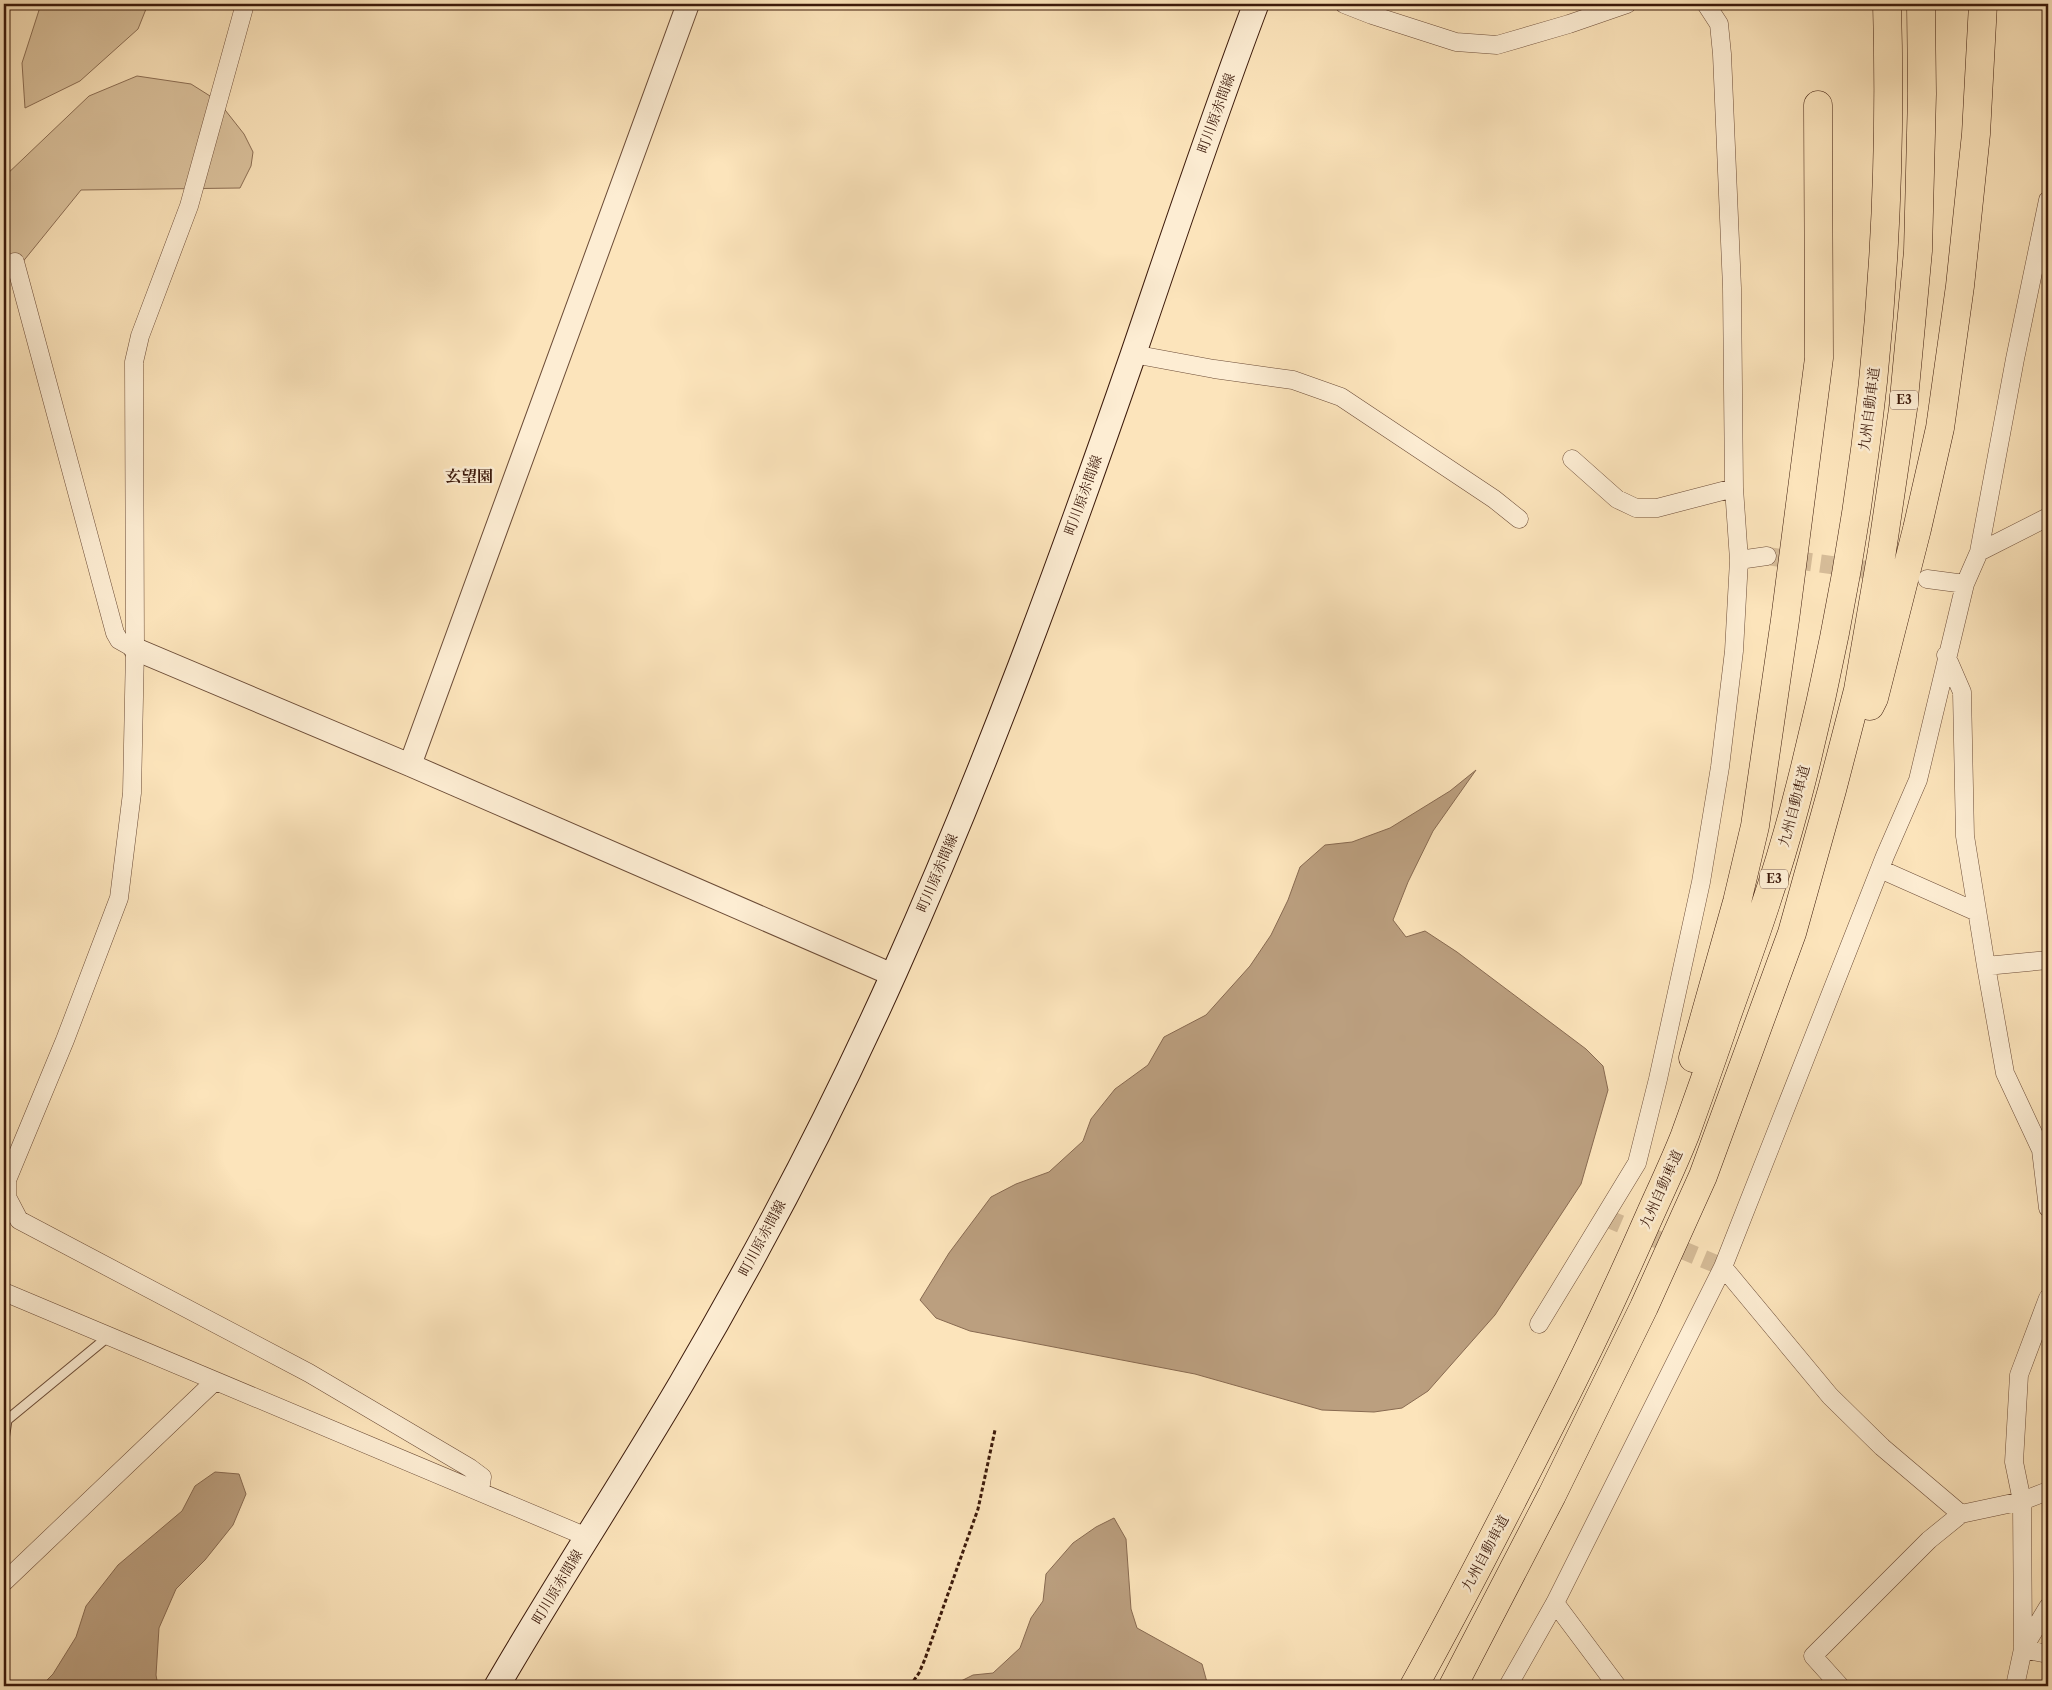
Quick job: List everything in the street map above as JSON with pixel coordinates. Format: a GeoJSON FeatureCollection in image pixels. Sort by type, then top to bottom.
{"type":"FeatureCollection","features":[{"type":"Feature","properties":{"kind":"highway","name":"九州自動車道"},"geometry":{"type":"LineString","coordinates":[[1414,1686],[1508,1510],[1584,1361],[1684,1137],[1763,916],[1795,808],[1823,692],[1850,551],[1871,404],[1886,211],[1890,80],[1887,4]]}},
{"type":"Feature","properties":{"kind":"highway","name":"E3"},"geometry":{"type":"LineString","coordinates":[[1452,1686],[1552,1495],[1644,1307],[1703,1176],[1792,933],[1832,790],[1858,690],[1882,551],[1903,409],[1918,251],[1922,94],[1921,4]]}},
{"type":"Feature","properties":{"kind":"highway"},"geometry":{"type":"LineString","coordinates":[[1832,790],[1874,698],[1917,529],[1940,428],[1960,286],[1976,134],[1983,4]]}},
{"type":"Feature","properties":{"kind":"highway"},"geometry":{"type":"LineString","coordinates":[[1618,1288],[1667,1134],[1699,1043],[1737,902],[1755,826],[1785,620],[1819,358],[1818,105]]}},
{"type":"Feature","properties":{"kind":"main road","name":"町川原赤間線"},"geometry":{"type":"LineString","coordinates":[[497,1686],[681,1384],[732,1293],[802,1163],[893,975],[938,874],[1003,711],[1060,559],[1133,354],[1207,135],[1256,4]]}},
{"type":"Feature","properties":{"kind":"street"},"geometry":{"type":"LineString","coordinates":[[245,4],[189,206],[140,336],[134,362],[135,649],[132,793],[119,898],[65,1040],[7,1180],[7,1197],[19,1220],[309,1373],[470,1468],[482,1477],[480,1491]]}},
{"type":"Feature","properties":{"kind":"street"},"geometry":{"type":"LineString","coordinates":[[410,765],[688,4]]}},
{"type":"Feature","properties":{"kind":"street"},"geometry":{"type":"LineString","coordinates":[[1344,4],[1456,42],[1497,45],[1569,24],[1627,4]]}},
{"type":"Feature","properties":{"kind":"street"},"geometry":{"type":"LineString","coordinates":[[1539,1324],[1637,1163],[1658,1079],[1701,882],[1720,767],[1734,651],[1739,560],[1734,488],[1732,288],[1722,54],[1718,24],[1706,4]]}},
{"type":"Feature","properties":{"kind":"street"},"geometry":{"type":"LineString","coordinates":[[1508,1686],[1555,1603],[1723,1267],[1880,869],[1918,780],[1964,584],[1979,552],[2015,359],[2048,200]]}},
{"type":"Feature","properties":{"kind":"street"},"geometry":{"type":"LineString","coordinates":[[15,262],[115,633],[119,640],[135,649],[410,765],[893,975]]}},
{"type":"Feature","properties":{"kind":"street"},"geometry":{"type":"LineString","coordinates":[[1133,354],[1292,380],[1340,397],[1494,499],[1519,519]]}},
{"type":"Feature","properties":{"kind":"street"},"geometry":{"type":"LineString","coordinates":[[1572,460],[1616,499],[1636,508],[1657,508],[1734,488]]}},
{"type":"Feature","properties":{"kind":"street"},"geometry":{"type":"LineString","coordinates":[[1979,552],[2048,517]]}},
{"type":"Feature","properties":{"kind":"street"},"geometry":{"type":"LineString","coordinates":[[1739,560],[1767,556]]}},
{"type":"Feature","properties":{"kind":"street"},"geometry":{"type":"LineString","coordinates":[[1927,579],[1964,584]]}},
{"type":"Feature","properties":{"kind":"street"},"geometry":{"type":"LineString","coordinates":[[1946,655],[1962,692],[1965,836],[2005,1072],[2040,1150],[2048,1208]]}},
{"type":"Feature","properties":{"kind":"street"},"geometry":{"type":"LineString","coordinates":[[1880,869],[1977,912]]}},
{"type":"Feature","properties":{"kind":"street"},"geometry":{"type":"LineString","coordinates":[[1986,966],[2048,960]]}},
{"type":"Feature","properties":{"kind":"street"},"geometry":{"type":"LineString","coordinates":[[1723,1267],[1830,1396],[1882,1448],[1961,1514]]}},
{"type":"Feature","properties":{"kind":"street"},"geometry":{"type":"LineString","coordinates":[[4,1292],[480,1491],[587,1538]]}},
{"type":"Feature","properties":{"kind":"street"},"geometry":{"type":"LineString","coordinates":[[2015,1686],[2023,1649],[2022,1501],[2014,1462],[2019,1375],[2048,1298]]}},
{"type":"Feature","properties":{"kind":"street"},"geometry":{"type":"LineString","coordinates":[[4,1582],[215,1381]]}},
{"type":"Feature","properties":{"kind":"street"},"geometry":{"type":"LineString","coordinates":[[1840,1686],[1813,1656],[1929,1540],[1961,1514],[2022,1501],[2048,1491]]}},
{"type":"Feature","properties":{"kind":"street"},"geometry":{"type":"LineString","coordinates":[[1555,1603],[1617,1686]]}},
{"type":"Feature","properties":{"kind":"street"},"geometry":{"type":"LineString","coordinates":[[2023,1649],[2048,1607]]}},
{"type":"Feature","properties":{"kind":"street"},"geometry":{"type":"LineString","coordinates":[[2023,1649],[2048,1654]]}},
{"type":"Feature","properties":{"kind":"lane"},"geometry":{"type":"LineString","coordinates":[[4,1440],[7,1420],[110,1336]]}},
{"type":"Feature","properties":{"kind":"path"},"geometry":{"type":"LineString","coordinates":[[910,1686],[919,1674],[925,1659],[978,1509],[995,1430]]}},
{"type":"Feature","properties":{"kind":"shaded area"},"geometry":{"type":"Polygon","coordinates":[[[41,4],[148,4],[138,29],[80,81],[25,108],[22,63],[41,4]]]}},
{"type":"Feature","properties":{"kind":"shaded area"},"geometry":{"type":"Polygon","coordinates":[[[137,76],[191,84],[218,101],[244,134],[253,152],[251,166],[240,188],[81,190],[4,285],[4,177],[89,96],[137,76]]]}},
{"type":"Feature","properties":{"kind":"shaded area"},"geometry":{"type":"Polygon","coordinates":[[[1476,770],[1433,831],[1408,882],[1393,920],[1406,937],[1425,931],[1457,952],[1586,1049],[1603,1066],[1608,1090],[1581,1184],[1495,1315],[1428,1391],[1402,1408],[1374,1412],[1322,1410],[1195,1374],[970,1331],[936,1318],[920,1300],[949,1253],[991,1197],[1016,1184],[1049,1172],[1083,1141],[1091,1119],[1115,1089],[1148,1065],[1164,1037],[1206,1015],[1250,966],[1271,935],[1288,900],[1300,867],[1325,845],[1352,842],[1390,828],[1450,791],[1476,770]]]}},
{"type":"Feature","properties":{"kind":"shaded area"},"geometry":{"type":"Polygon","coordinates":[[[215,1472],[239,1474],[246,1494],[233,1525],[205,1560],[176,1589],[159,1628],[156,1675],[158,1686],[41,1686],[53,1674],[76,1637],[86,1606],[118,1565],[182,1511],[195,1486],[215,1472]]]}},
{"type":"Feature","properties":{"kind":"shaded area"},"geometry":{"type":"Polygon","coordinates":[[[1114,1518],[1126,1539],[1131,1609],[1137,1628],[1202,1664],[1208,1686],[951,1686],[973,1675],[993,1673],[1020,1648],[1031,1618],[1043,1601],[1046,1574],[1073,1543],[1096,1527],[1114,1518]]]}},
{"type":"Feature","properties":{"kind":"tunnel"},"geometry":{"type":"LineString","coordinates":[[1767,556],[1888,573]]}},
{"type":"Feature","properties":{"kind":"tunnel"},"geometry":{"type":"LineString","coordinates":[[1604,1217],[1723,1267]]}},
{"type":"Feature","properties":{"kind":"district","name":"玄望園"},"geometry":{"type":"Point","coordinates":[469,476]}}]}
